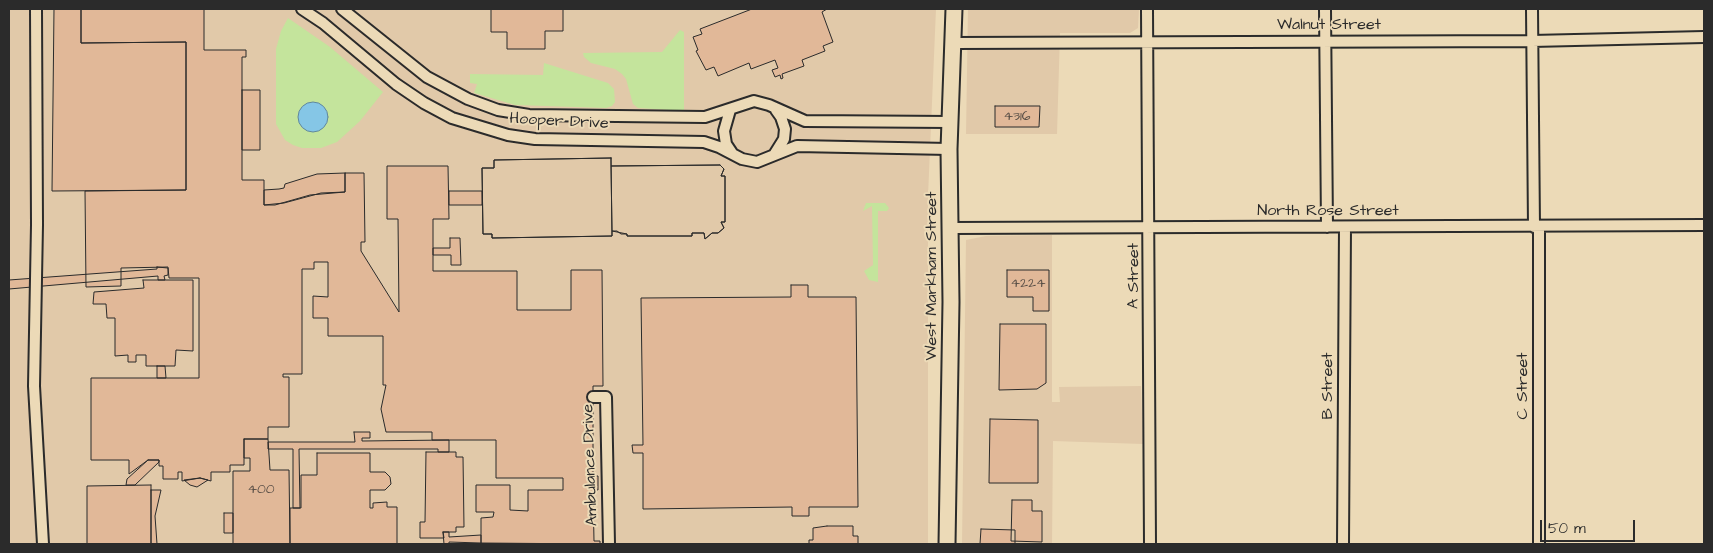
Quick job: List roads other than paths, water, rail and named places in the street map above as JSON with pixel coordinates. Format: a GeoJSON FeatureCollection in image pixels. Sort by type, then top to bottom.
{"type":"FeatureCollection","features":[{"type":"Feature","properties":{"kind":"main road","name":"West Markham Street"},"geometry":{"type":"LineString","coordinates":[[947,544],[951,228],[949,149],[954,9]]}},
{"type":"Feature","properties":{"kind":"street"},"geometry":{"type":"LineString","coordinates":[[36,9],[37,234],[34,386],[43,544]]}},
{"type":"Feature","properties":{"kind":"street","name":"Hooper Drive"},"geometry":{"type":"LineString","coordinates":[[302,9],[323,23],[396,84],[424,103],[452,118],[478,128],[508,135],[535,139],[704,142],[732,152],[742,160],[757,162],[797,146],[949,149]]}},
{"type":"Feature","properties":{"kind":"street","name":"Hooper Drive"},"geometry":{"type":"LineString","coordinates":[[342,9],[427,77],[468,99],[498,110],[529,115],[705,117],[730,110],[743,103],[754,101],[805,121],[950,122]]}},
{"type":"Feature","properties":{"kind":"street","name":"A Street"},"geometry":{"type":"LineString","coordinates":[[1147,9],[1150,227],[1150,544]]}},
{"type":"Feature","properties":{"kind":"street"},"geometry":{"type":"LineString","coordinates":[[1325,9],[1327,227]]}},
{"type":"Feature","properties":{"kind":"street","name":"C Street"},"geometry":{"type":"LineString","coordinates":[[1532,9],[1537,227],[1539,544]]}},
{"type":"Feature","properties":{"kind":"street","name":"Walnut Street"},"geometry":{"type":"LineString","coordinates":[[954,43],[1532,40],[1704,37]]}},
{"type":"Feature","properties":{"kind":"street"},"geometry":{"type":"LineString","coordinates":[[774,155],[784,140],[785,129],[781,117],[775,109]]}},
{"type":"Feature","properties":{"kind":"street"},"geometry":{"type":"LineString","coordinates":[[730,110],[724,132],[726,144],[732,152]]}},
{"type":"Feature","properties":{"kind":"street","name":"North Rose Street"},"geometry":{"type":"LineString","coordinates":[[951,228],[1704,225]]}},
{"type":"Feature","properties":{"kind":"street","name":"B Street"},"geometry":{"type":"LineString","coordinates":[[1343,544],[1345,227]]}},
{"type":"Feature","properties":{"kind":"street","name":"Ambulance Drive"},"geometry":{"type":"LineString","coordinates":[[593,397],[606,396],[609,544]]}},
{"type":"Feature","properties":{"kind":"water"},"geometry":{"type":"Polygon","coordinates":[[[313,102],[319,103],[327,111],[327,123],[319,131],[313,132],[307,131],[299,123],[298,117],[299,111],[307,103],[313,102]]]}}]}
